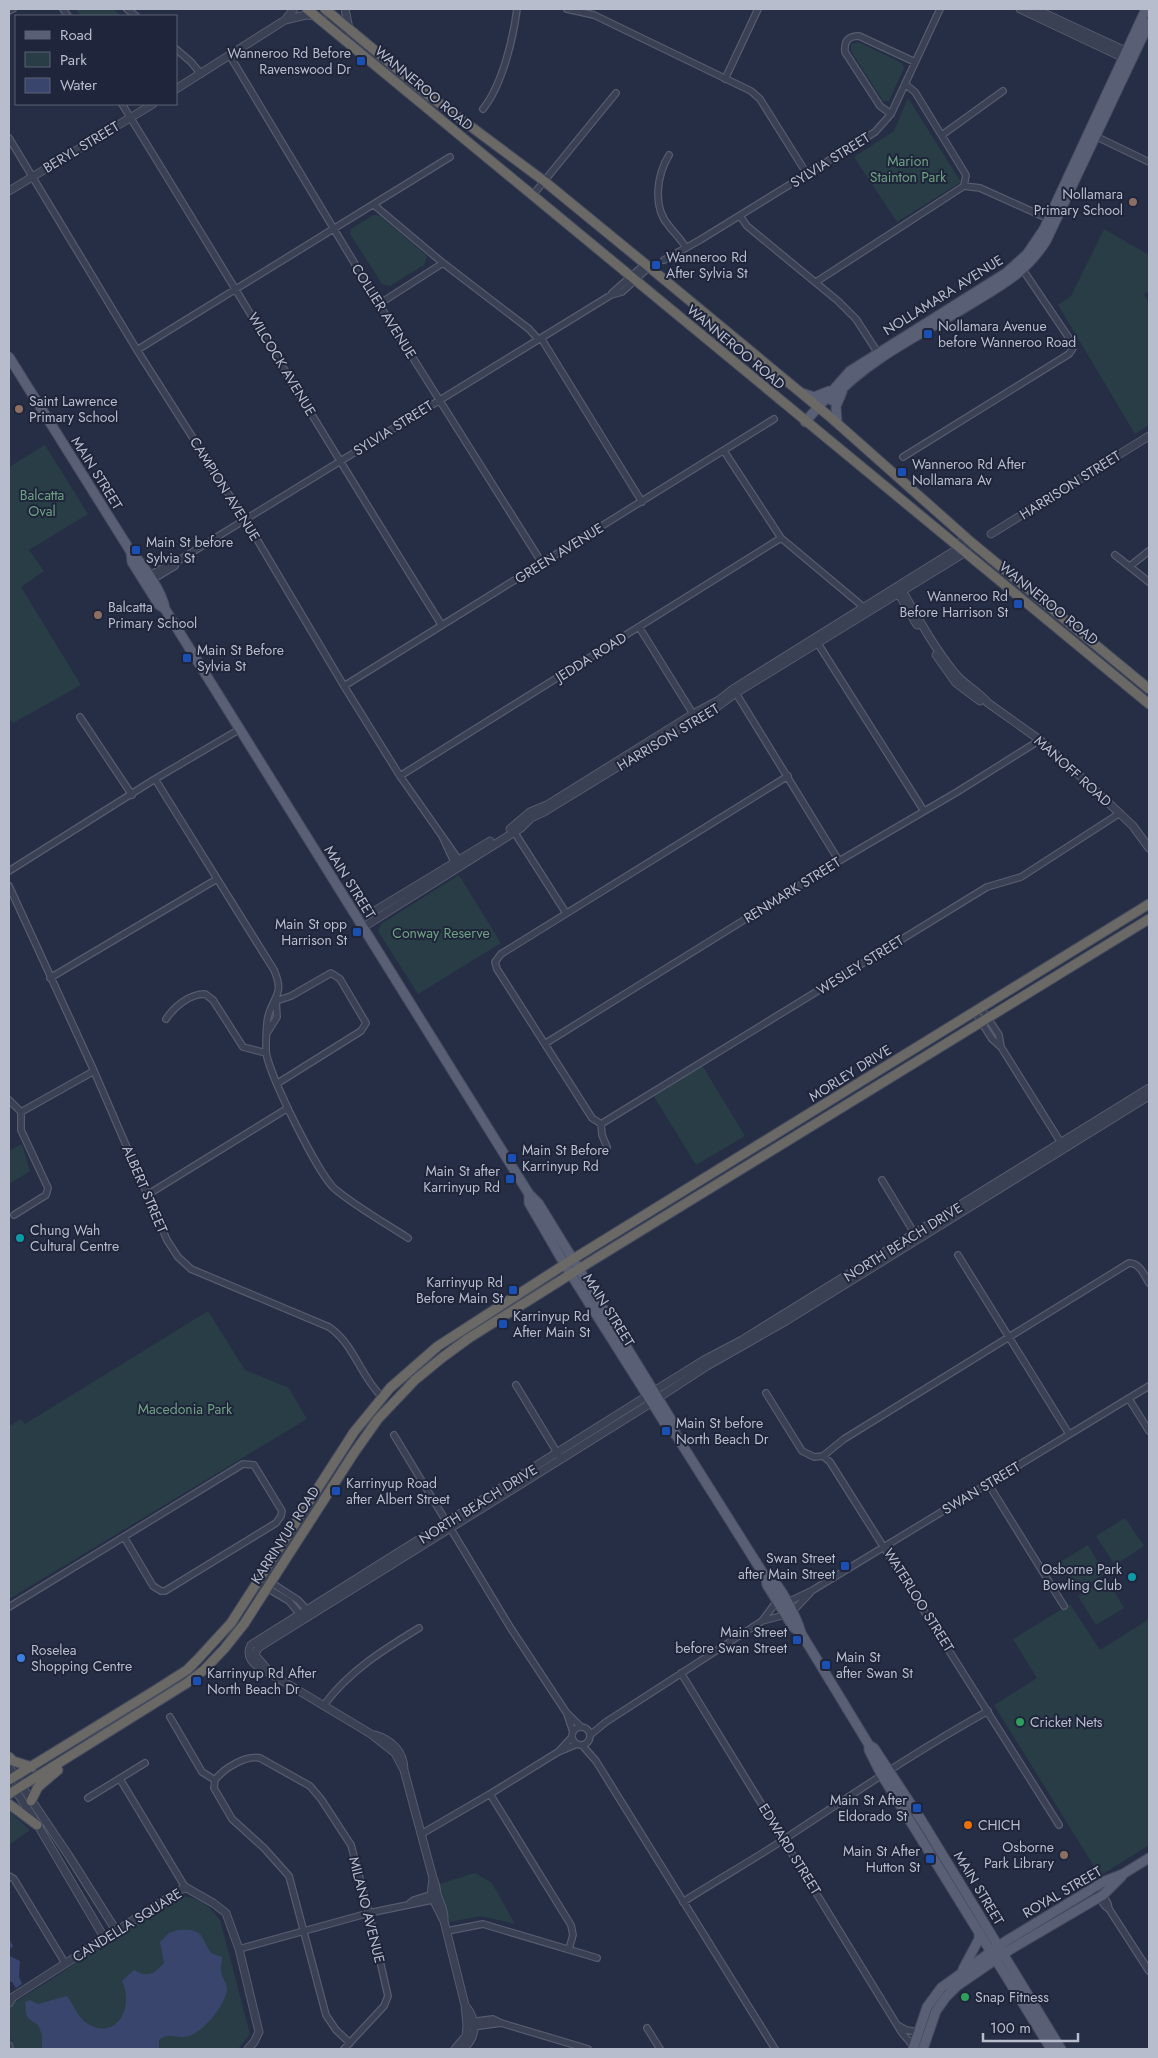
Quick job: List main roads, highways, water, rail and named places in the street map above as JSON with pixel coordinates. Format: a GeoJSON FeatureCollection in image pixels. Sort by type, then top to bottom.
{"type":"FeatureCollection","features":[{"type":"Feature","properties":{"kind":"highway","name":"WANNEROO ROAD"},"geometry":{"type":"LineString","coordinates":[[306,9],[1149,704]]}},
{"type":"Feature","properties":{"kind":"highway","name":"WANNEROO ROAD"},"geometry":{"type":"LineString","coordinates":[[328,10],[470,127],[544,181],[647,265],[820,409],[968,540],[1149,689]]}},
{"type":"Feature","properties":{"kind":"highway","name":"MORLEY DRIVE"},"geometry":{"type":"LineString","coordinates":[[564,1265],[1149,904]]}},
{"type":"Feature","properties":{"kind":"highway","name":"MORLEY DRIVE"},"geometry":{"type":"LineString","coordinates":[[571,1274],[1149,919]]}},
{"type":"Feature","properties":{"kind":"highway","name":"KARRINYUP ROAD"},"geometry":{"type":"LineString","coordinates":[[11,1779],[187,1670],[231,1623],[354,1432],[382,1397],[411,1368],[445,1341],[564,1265]]}},
{"type":"Feature","properties":{"kind":"highway","name":"KARRINYUP ROAD"},"geometry":{"type":"LineString","coordinates":[[15,1790],[161,1700],[204,1670],[244,1624],[378,1419],[407,1388],[442,1357],[468,1338],[571,1274]]}},
{"type":"Feature","properties":{"kind":"highway"},"geometry":{"type":"LineString","coordinates":[[31,1801],[42,1782],[57,1771],[72,1755]]}},
{"type":"Feature","properties":{"kind":"highway"},"geometry":{"type":"LineString","coordinates":[[9,1757],[13,1761],[32,1767]]}},
{"type":"Feature","properties":{"kind":"highway"},"geometry":{"type":"LineString","coordinates":[[9,1804],[38,1825]]}},
{"type":"Feature","properties":{"kind":"main road","name":"NOLLAMARA AVENUE"},"geometry":{"type":"LineString","coordinates":[[820,409],[832,389],[850,371],[879,355],[1006,273],[1021,267],[1046,242],[1052,220],[1092,135],[1133,59],[1144,31],[1146,9]]}},
{"type":"Feature","properties":{"kind":"main road","name":"NOLLAMARA AVENUE"},"geometry":{"type":"LineString","coordinates":[[1092,135],[1124,54],[1144,31]]}},
{"type":"Feature","properties":{"kind":"main road","name":"NOLLAMARA AVENUE"},"geometry":{"type":"LineString","coordinates":[[807,423],[879,355]]}},
{"type":"Feature","properties":{"kind":"main road","name":"MAIN STREET"},"geometry":{"type":"LineString","coordinates":[[9,357],[130,552],[132,562],[147,580],[159,605],[165,609],[529,1194],[539,1204],[580,1269],[652,1397]]}},
{"type":"Feature","properties":{"kind":"main road"},"geometry":{"type":"LineString","coordinates":[[836,423],[835,410],[837,402],[847,384]]}},
{"type":"Feature","properties":{"kind":"main road"},"geometry":{"type":"LineString","coordinates":[[801,393],[818,397],[832,389]]}},
{"type":"Feature","properties":{"kind":"main road","name":"MAIN STREET"},"geometry":{"type":"LineString","coordinates":[[529,1194],[529,1203],[564,1265],[652,1397],[672,1421],[676,1435],[766,1578],[773,1581],[793,1627],[801,1634],[869,1745],[874,1748],[889,1769],[929,1832],[1051,2049]]}},
{"type":"Feature","properties":{"kind":"main road","name":"MAIN STREET"},"geometry":{"type":"LineString","coordinates":[[869,1745],[869,1750],[881,1774],[937,1865],[979,1931],[997,1953],[1061,2049]]}},
{"type":"Feature","properties":{"kind":"main road"},"geometry":{"type":"LineString","coordinates":[[920,1838],[929,1832]]}},
{"type":"Feature","properties":{"kind":"main road","name":"ROYAL STREET"},"geometry":{"type":"LineString","coordinates":[[997,1953],[1096,1888],[1149,1858]]}},
{"type":"Feature","properties":{"kind":"main road"},"geometry":{"type":"LineString","coordinates":[[937,1865],[946,1860]]}},
{"type":"Feature","properties":{"kind":"main road","name":"ROYAL STREET"},"geometry":{"type":"LineString","coordinates":[[997,1953],[1101,1896],[1123,1874]]}},
{"type":"Feature","properties":{"kind":"main road"},"geometry":{"type":"LineString","coordinates":[[962,1972],[979,1939],[979,1931]]}},
{"type":"Feature","properties":{"kind":"main road"},"geometry":{"type":"LineString","coordinates":[[917,2048],[918,2032],[934,1996],[948,1981],[997,1953]]}},
{"type":"Feature","properties":{"kind":"main road"},"geometry":{"type":"LineString","coordinates":[[917,2048],[946,1998],[957,1986],[997,1953]]}},
{"type":"Feature","properties":{"kind":"water"},"geometry":{"type":"Polygon","coordinates":[[[178,1930],[197,1932],[211,1953],[222,1957],[221,1969],[227,1987],[226,1995],[223,2003],[207,2024],[189,2036],[163,2037],[159,2040],[159,2049],[42,2049],[42,2035],[38,2025],[29,2019],[26,2014],[25,2002],[30,2000],[38,2004],[67,1996],[79,2015],[88,2024],[99,2028],[108,2028],[121,2018],[124,2010],[126,2001],[122,1981],[134,1970],[143,1974],[150,1974],[157,1970],[164,1963],[160,1942],[169,1933],[178,1930]]]}},
{"type":"Feature","properties":{"kind":"water"},"geometry":{"type":"Polygon","coordinates":[[[9,1938],[13,1946],[9,1950],[9,1938]]]}},
{"type":"Feature","properties":{"kind":"water"},"geometry":{"type":"Polygon","coordinates":[[[9,1950],[10,1956],[20,1961],[19,1977],[22,1984],[16,1988],[9,1981],[9,1950]]]}},
{"type":"Feature","properties":{"kind":"place","name":"Wanneroo Rd Before Ravenswood Dr"},"geometry":{"type":"Point","coordinates":[361,61]}},
{"type":"Feature","properties":{"kind":"place","name":"Nollamara Primary School"},"geometry":{"type":"Point","coordinates":[1133,202]}},
{"type":"Feature","properties":{"kind":"place","name":"Wanneroo Rd After Sylvia St"},"geometry":{"type":"Point","coordinates":[656,265]}},
{"type":"Feature","properties":{"kind":"place","name":"Nollamara Avenue before Wanneroo Road"},"geometry":{"type":"Point","coordinates":[928,334]}},
{"type":"Feature","properties":{"kind":"place","name":"Saint Lawrence Primary School"},"geometry":{"type":"Point","coordinates":[19,409]}},
{"type":"Feature","properties":{"kind":"place","name":"Wanneroo Rd After Nollamara Av"},"geometry":{"type":"Point","coordinates":[902,472]}},
{"type":"Feature","properties":{"kind":"place","name":"Main St before Sylvia St"},"geometry":{"type":"Point","coordinates":[136,550]}},
{"type":"Feature","properties":{"kind":"place","name":"Wanneroo Rd Before Harrison St"},"geometry":{"type":"Point","coordinates":[1018,604]}},
{"type":"Feature","properties":{"kind":"place","name":"Balcatta Primary School"},"geometry":{"type":"Point","coordinates":[98,615]}},
{"type":"Feature","properties":{"kind":"place","name":"Main St Before Sylvia St"},"geometry":{"type":"Point","coordinates":[187,658]}},
{"type":"Feature","properties":{"kind":"place","name":"Main St opp Harrison St"},"geometry":{"type":"Point","coordinates":[357,932]}},
{"type":"Feature","properties":{"kind":"place","name":"Main St Before Karrinyup Rd"},"geometry":{"type":"Point","coordinates":[512,1158]}},
{"type":"Feature","properties":{"kind":"place","name":"Main St after Karrinyup Rd"},"geometry":{"type":"Point","coordinates":[510,1179]}},
{"type":"Feature","properties":{"kind":"place","name":"Chung Wah Cultural Centre"},"geometry":{"type":"Point","coordinates":[20,1238]}},
{"type":"Feature","properties":{"kind":"place","name":"Karrinyup Rd Before Main St"},"geometry":{"type":"Point","coordinates":[513,1290]}},
{"type":"Feature","properties":{"kind":"place","name":"Karrinyup Rd After Main St"},"geometry":{"type":"Point","coordinates":[503,1324]}},
{"type":"Feature","properties":{"kind":"place","name":"Main St before North Beach Dr"},"geometry":{"type":"Point","coordinates":[666,1431]}},
{"type":"Feature","properties":{"kind":"place","name":"Karrinyup Road after Albert Street"},"geometry":{"type":"Point","coordinates":[336,1491]}},
{"type":"Feature","properties":{"kind":"place","name":"Swan Street after Main Street"},"geometry":{"type":"Point","coordinates":[845,1566]}},
{"type":"Feature","properties":{"kind":"place","name":"Osborne Park Bowling Club"},"geometry":{"type":"Point","coordinates":[1132,1577]}},
{"type":"Feature","properties":{"kind":"place","name":"Main Street before Swan Street"},"geometry":{"type":"Point","coordinates":[797,1640]}},
{"type":"Feature","properties":{"kind":"place","name":"Roselea Shopping Centre"},"geometry":{"type":"Point","coordinates":[21,1658]}},
{"type":"Feature","properties":{"kind":"place","name":"Main St after Swan St"},"geometry":{"type":"Point","coordinates":[826,1665]}},
{"type":"Feature","properties":{"kind":"place","name":"Karrinyup Rd After North Beach Dr"},"geometry":{"type":"Point","coordinates":[197,1681]}},
{"type":"Feature","properties":{"kind":"place","name":"Cricket Nets"},"geometry":{"type":"Point","coordinates":[1020,1722]}},
{"type":"Feature","properties":{"kind":"place","name":"Main St After Eldorado St"},"geometry":{"type":"Point","coordinates":[917,1808]}},
{"type":"Feature","properties":{"kind":"place","name":"CHICH"},"geometry":{"type":"Point","coordinates":[968,1825]}},
{"type":"Feature","properties":{"kind":"place","name":"Osborne Park Library"},"geometry":{"type":"Point","coordinates":[1064,1855]}},
{"type":"Feature","properties":{"kind":"place","name":"Main St After Hutton St"},"geometry":{"type":"Point","coordinates":[930,1859]}},
{"type":"Feature","properties":{"kind":"place","name":"Snap Fitness"},"geometry":{"type":"Point","coordinates":[965,1997]}},
{"type":"Feature","properties":{"kind":"park label","name":"Marion Stainton Park"},"geometry":{"type":"Point","coordinates":[908,170]}},
{"type":"Feature","properties":{"kind":"park label","name":"Balcatta Oval"},"geometry":{"type":"Point","coordinates":[42,504]}},
{"type":"Feature","properties":{"kind":"park label","name":"Conway Reserve"},"geometry":{"type":"Point","coordinates":[441,933]}},
{"type":"Feature","properties":{"kind":"park label","name":"Macedonia Park"},"geometry":{"type":"Point","coordinates":[185,1409]}}]}
